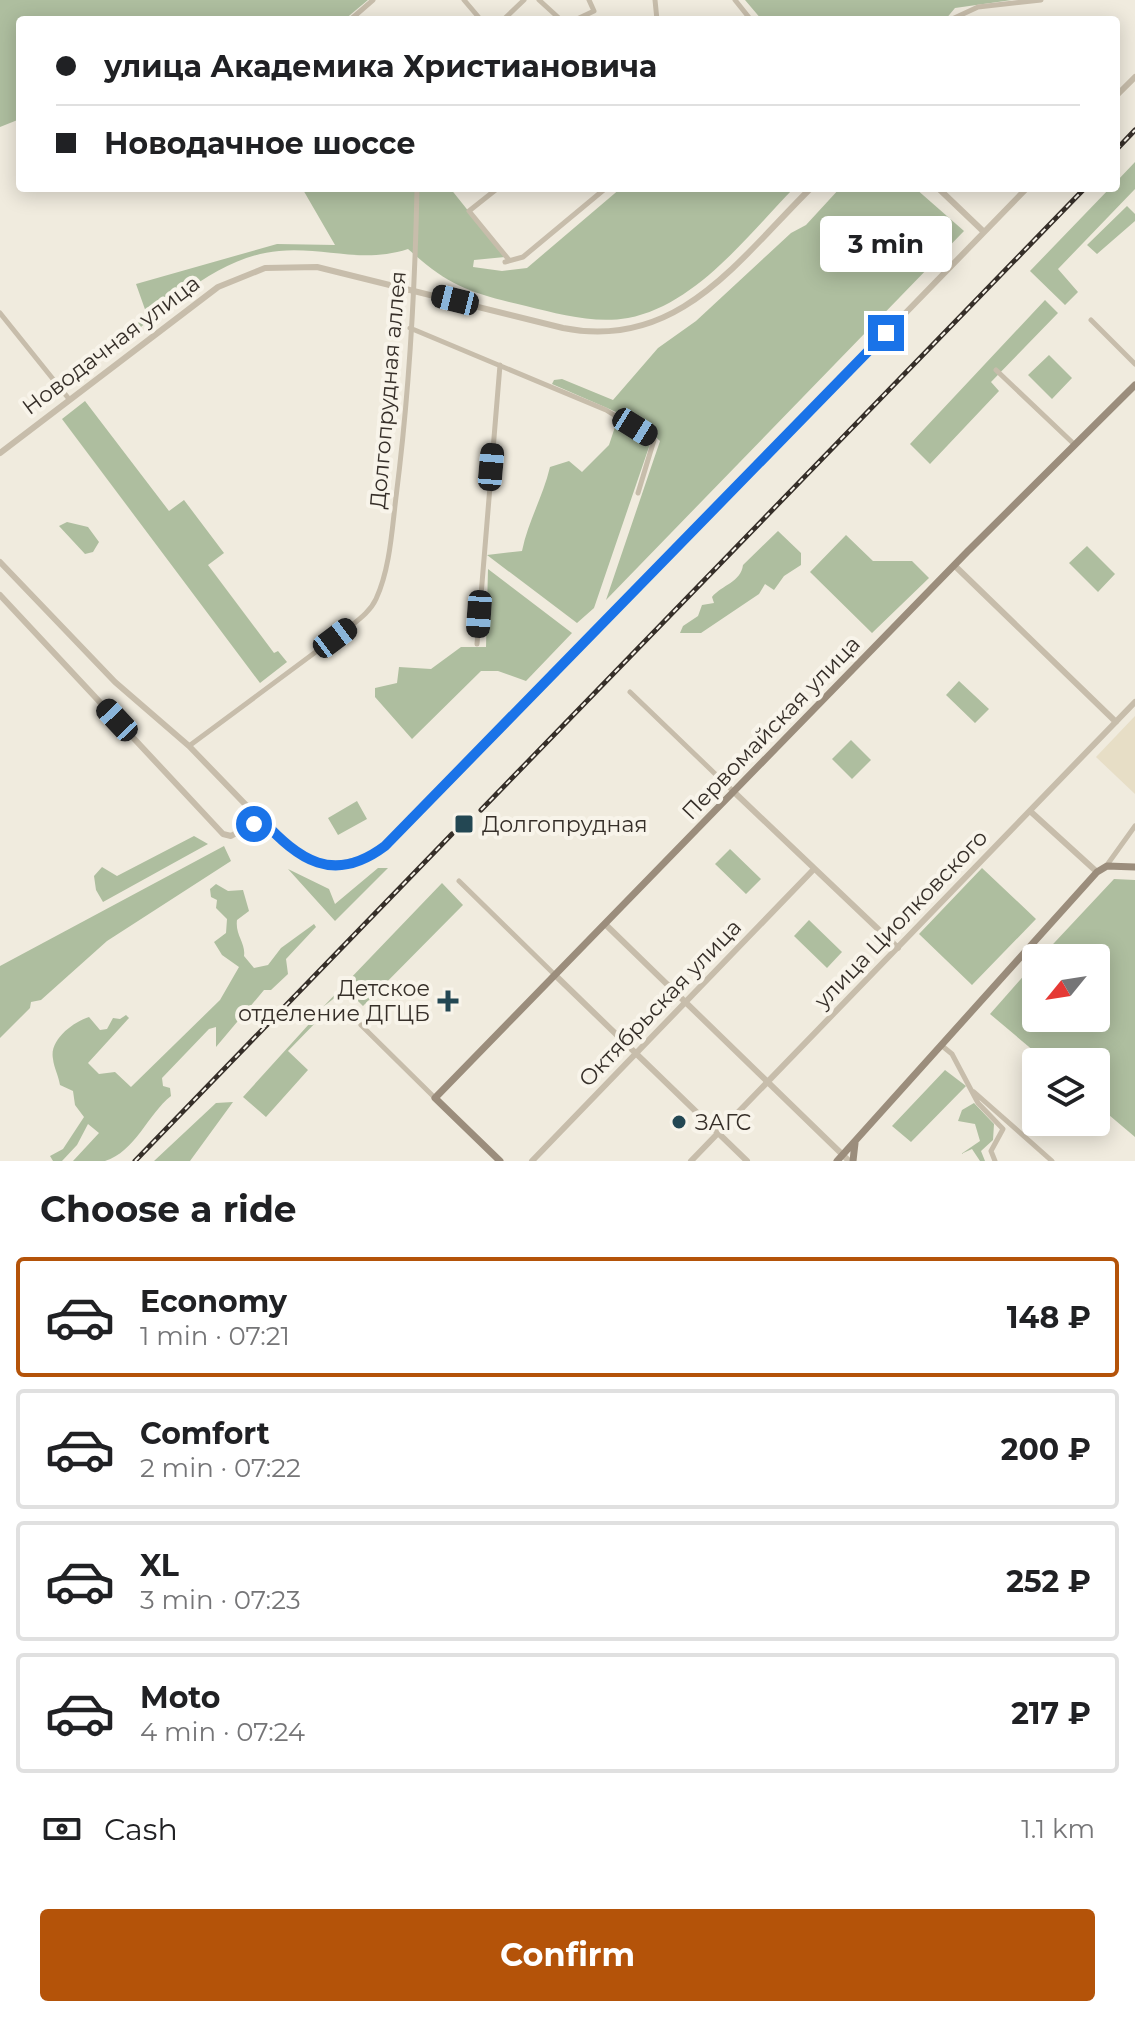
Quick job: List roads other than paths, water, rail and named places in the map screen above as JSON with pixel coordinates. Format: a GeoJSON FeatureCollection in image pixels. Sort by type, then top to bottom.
{"type":"FeatureCollection","features":[{"type":"Feature","properties":{"kind":"main road","name":"Первомайская улица"},"geometry":{"type":"LineString","coordinates":[[435,1098],[954,565],[1135,385]]}},
{"type":"Feature","properties":{"kind":"main road"},"geometry":{"type":"LineString","coordinates":[[845,1160],[855,1141],[1097,872],[1107,866],[1135,867]]}},
{"type":"Feature","properties":{"kind":"main road"},"geometry":{"type":"LineString","coordinates":[[435,1098],[500,1161]]}},
{"type":"Feature","properties":{"kind":"street"},"geometry":{"type":"LineString","coordinates":[[355,16],[373,0]]}},
{"type":"Feature","properties":{"kind":"street"},"geometry":{"type":"LineString","coordinates":[[464,0],[478,16]]}},
{"type":"Feature","properties":{"kind":"street"},"geometry":{"type":"LineString","coordinates":[[507,16],[524,0]]}},
{"type":"Feature","properties":{"kind":"street"},"geometry":{"type":"LineString","coordinates":[[539,0],[557,16]]}},
{"type":"Feature","properties":{"kind":"street"},"geometry":{"type":"LineString","coordinates":[[583,16],[594,11],[589,0]]}},
{"type":"Feature","properties":{"kind":"street"},"geometry":{"type":"LineString","coordinates":[[735,0],[748,16]]}},
{"type":"Feature","properties":{"kind":"street"},"geometry":{"type":"LineString","coordinates":[[959,16],[978,7],[1041,0]]}},
{"type":"Feature","properties":{"kind":"street"},"geometry":{"type":"LineString","coordinates":[[1120,92],[1135,77]]}},
{"type":"Feature","properties":{"kind":"street","name":"Долгопрудная аллея"},"geometry":{"type":"LineString","coordinates":[[189,746],[352,625],[373,605],[379,593],[397,489],[413,290],[417,192]]}},
{"type":"Feature","properties":{"kind":"street"},"geometry":{"type":"LineString","coordinates":[[493,192],[469,211],[511,263],[523,257],[601,192]]}},
{"type":"Feature","properties":{"kind":"street","name":"Новодачная улица"},"geometry":{"type":"LineString","coordinates":[[0,453],[191,304],[248,273],[282,265],[317,267],[575,330],[609,332],[644,327],[674,315],[706,291],[807,192]]}},
{"type":"Feature","properties":{"kind":"street"},"geometry":{"type":"LineString","coordinates":[[942,192],[984,232]]}},
{"type":"Feature","properties":{"kind":"street"},"geometry":{"type":"LineString","coordinates":[[0,562],[115,682],[189,746],[298,855],[324,864],[360,861],[392,840],[1023,192]]}},
{"type":"Feature","properties":{"kind":"street"},"geometry":{"type":"LineString","coordinates":[[0,313],[69,399]]}},
{"type":"Feature","properties":{"kind":"street"},"geometry":{"type":"LineString","coordinates":[[1091,320],[1135,364]]}},
{"type":"Feature","properties":{"kind":"street"},"geometry":{"type":"LineString","coordinates":[[410,328],[606,410],[654,440],[638,493]]}},
{"type":"Feature","properties":{"kind":"street"},"geometry":{"type":"LineString","coordinates":[[477,644],[500,365]]}},
{"type":"Feature","properties":{"kind":"street"},"geometry":{"type":"LineString","coordinates":[[996,370],[1075,445]]}},
{"type":"Feature","properties":{"kind":"street"},"geometry":{"type":"LineString","coordinates":[[954,565],[1116,722]]}},
{"type":"Feature","properties":{"kind":"street"},"geometry":{"type":"LineString","coordinates":[[0,595],[227,837],[261,819]]}},
{"type":"Feature","properties":{"kind":"street"},"geometry":{"type":"LineString","coordinates":[[630,692],[898,948]]}},
{"type":"Feature","properties":{"kind":"street","name":"улица Циолковского"},"geometry":{"type":"LineString","coordinates":[[691,1161],[1135,702]]}},
{"type":"Feature","properties":{"kind":"street"},"geometry":{"type":"LineString","coordinates":[[1030,811],[1097,872]]}},
{"type":"Feature","properties":{"kind":"street"},"geometry":{"type":"LineString","coordinates":[[1107,866],[1135,826]]}},
{"type":"Feature","properties":{"kind":"street","name":"Октябрьская улица"},"geometry":{"type":"LineString","coordinates":[[532,1161],[814,869]]}},
{"type":"Feature","properties":{"kind":"street"},"geometry":{"type":"LineString","coordinates":[[459,881],[747,1161]]}},
{"type":"Feature","properties":{"kind":"street"},"geometry":{"type":"LineString","coordinates":[[605,924],[845,1160]]}},
{"type":"Feature","properties":{"kind":"street"},"geometry":{"type":"LineString","coordinates":[[361,1025],[435,1098]]}},
{"type":"Feature","properties":{"kind":"street"},"geometry":{"type":"LineString","coordinates":[[941,1045],[952,1054],[978,1103],[1003,1129],[991,1151],[995,1161]]}},
{"type":"Feature","properties":{"kind":"street"},"geometry":{"type":"LineString","coordinates":[[971,1088],[1052,1161]]}},
{"type":"Feature","properties":{"kind":"railway"},"geometry":{"type":"LineString","coordinates":[[1120,146],[1135,130]]}},
{"type":"Feature","properties":{"kind":"railway"},"geometry":{"type":"LineString","coordinates":[[481,810],[1081,192]]}},
{"type":"Feature","properties":{"kind":"railway"},"geometry":{"type":"LineString","coordinates":[[135,1161],[452,834]]}},
{"type":"Feature","properties":{"kind":"place","name":"Долгопрудная"},"geometry":{"type":"Point","coordinates":[464,824]}},
{"type":"Feature","properties":{"kind":"place","name":"Детское отделение ДГЦБ"},"geometry":{"type":"Point","coordinates":[448,1001]}},
{"type":"Feature","properties":{"kind":"place","name":"ЗАГС"},"geometry":{"type":"Point","coordinates":[679,1122]}}]}
